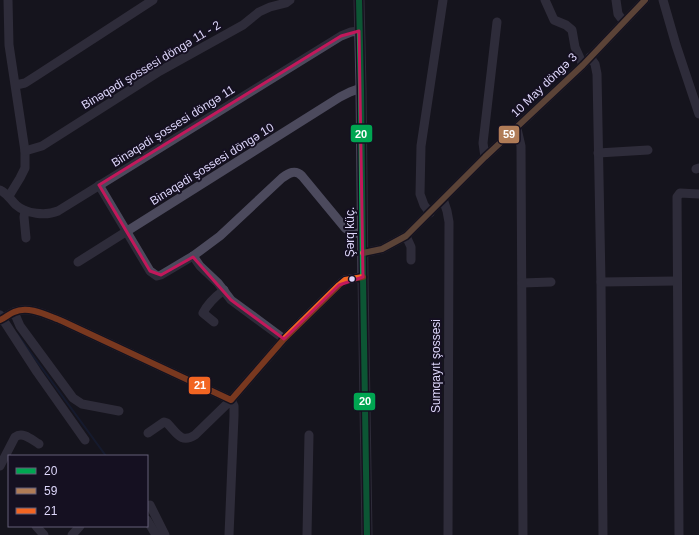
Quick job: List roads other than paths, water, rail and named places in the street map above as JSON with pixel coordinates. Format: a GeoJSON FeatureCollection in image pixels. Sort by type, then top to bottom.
{"type":"FeatureCollection","features":[{"type":"Feature","properties":{"kind":"street"},"geometry":{"type":"LineString","coordinates":[[8,0],[10,45],[25,151],[25,168],[9,196]]}},
{"type":"Feature","properties":{"kind":"street"},"geometry":{"type":"LineString","coordinates":[[16,85],[25,83],[153,0]]}},
{"type":"Feature","properties":{"kind":"street","name":"Binəqədi şossesi döngə 11 - 2"},"geometry":{"type":"LineString","coordinates":[[25,151],[42,146],[160,71],[243,25],[265,9],[286,3],[290,0]]}},
{"type":"Feature","properties":{"kind":"street","name":"Şərq küç."},"geometry":{"type":"LineString","coordinates":[[359,0],[367,535]]}},
{"type":"Feature","properties":{"kind":"street"},"geometry":{"type":"LineString","coordinates":[[430,212],[424,205],[420,194],[421,146],[443,0]]}},
{"type":"Feature","properties":{"kind":"street"},"geometry":{"type":"LineString","coordinates":[[545,0],[552,18],[566,24],[572,30],[575,48],[583,66]]}},
{"type":"Feature","properties":{"kind":"street"},"geometry":{"type":"LineString","coordinates":[[616,0],[618,14],[624,22]]}},
{"type":"Feature","properties":{"kind":"street","name":"10 May döngə 3"},"geometry":{"type":"LineString","coordinates":[[363,253],[382,249],[406,236],[485,157],[517,129],[583,66],[645,0]]}},
{"type":"Feature","properties":{"kind":"street"},"geometry":{"type":"LineString","coordinates":[[663,0],[699,114]]}},
{"type":"Feature","properties":{"kind":"street"},"geometry":{"type":"LineString","coordinates":[[485,157],[483,143],[497,22]]}},
{"type":"Feature","properties":{"kind":"street","name":"Binəqədi şossesi döngə 11"},"geometry":{"type":"LineString","coordinates":[[25,211],[51,214],[58,211],[340,36],[359,31]]}},
{"type":"Feature","properties":{"kind":"street"},"geometry":{"type":"LineString","coordinates":[[590,57],[595,64],[597,74],[601,282],[603,535]]}},
{"type":"Feature","properties":{"kind":"street","name":"Binəqədi şossesi döngə 10"},"geometry":{"type":"LineString","coordinates":[[78,262],[340,97],[361,88]]}},
{"type":"Feature","properties":{"kind":"street"},"geometry":{"type":"LineString","coordinates":[[517,129],[521,146],[523,535]]}},
{"type":"Feature","properties":{"kind":"street"},"geometry":{"type":"LineString","coordinates":[[598,154],[648,150]]}},
{"type":"Feature","properties":{"kind":"street"},"geometry":{"type":"LineString","coordinates":[[99,185],[150,271],[157,276],[193,256],[220,236],[290,172],[298,173],[302,176],[346,228],[352,232],[363,235]]}},
{"type":"Feature","properties":{"kind":"street"},"geometry":{"type":"LineString","coordinates":[[0,190],[25,211],[24,218],[26,238]]}},
{"type":"Feature","properties":{"kind":"street"},"geometry":{"type":"LineString","coordinates":[[679,535],[677,197],[680,193],[699,194]]}},
{"type":"Feature","properties":{"kind":"street","name":"Sumqayıt şossesi"},"geometry":{"type":"LineString","coordinates":[[443,198],[448,211],[449,222],[448,535]]}},
{"type":"Feature","properties":{"kind":"street"},"geometry":{"type":"LineString","coordinates":[[406,236],[411,247],[411,260]]}},
{"type":"Feature","properties":{"kind":"street"},"geometry":{"type":"LineString","coordinates":[[193,256],[200,266],[224,290],[231,300],[284,339]]}},
{"type":"Feature","properties":{"kind":"street"},"geometry":{"type":"LineString","coordinates":[[148,433],[164,422],[181,438],[189,438],[195,435],[231,400],[284,339],[339,285],[346,280],[362,276]]}},
{"type":"Feature","properties":{"kind":"street"},"geometry":{"type":"LineString","coordinates":[[601,282],[677,281]]}},
{"type":"Feature","properties":{"kind":"street"},"geometry":{"type":"LineString","coordinates":[[522,283],[551,282]]}},
{"type":"Feature","properties":{"kind":"street"},"geometry":{"type":"LineString","coordinates":[[214,322],[204,313],[224,290]]}},
{"type":"Feature","properties":{"kind":"street"},"geometry":{"type":"LineString","coordinates":[[0,307],[37,372],[85,440]]}},
{"type":"Feature","properties":{"kind":"street"},"geometry":{"type":"LineString","coordinates":[[5,316],[20,310],[28,310],[62,321],[231,400],[234,406],[234,416],[229,535]]}},
{"type":"Feature","properties":{"kind":"street"},"geometry":{"type":"LineString","coordinates":[[5,316],[20,326],[73,398],[82,404],[119,411]]}},
{"type":"Feature","properties":{"kind":"street"},"geometry":{"type":"LineString","coordinates":[[0,466],[18,434],[23,434],[39,444]]}},
{"type":"Feature","properties":{"kind":"street"},"geometry":{"type":"LineString","coordinates":[[307,535],[309,435]]}},
{"type":"Feature","properties":{"kind":"street"},"geometry":{"type":"LineString","coordinates":[[150,505],[165,535]]}},
{"type":"Feature","properties":{"kind":"street"},"geometry":{"type":"LineString","coordinates":[[148,522],[156,535]]}},
{"type":"Feature","properties":{"kind":"street"},"geometry":{"type":"LineString","coordinates":[[37,527],[44,535]]}},
{"type":"Feature","properties":{"kind":"street"},"geometry":{"type":"LineString","coordinates":[[72,535],[79,527]]}},
{"type":"Feature","properties":{"kind":"waterway"},"geometry":{"type":"LineString","coordinates":[[17,334],[105,455]]}}]}
